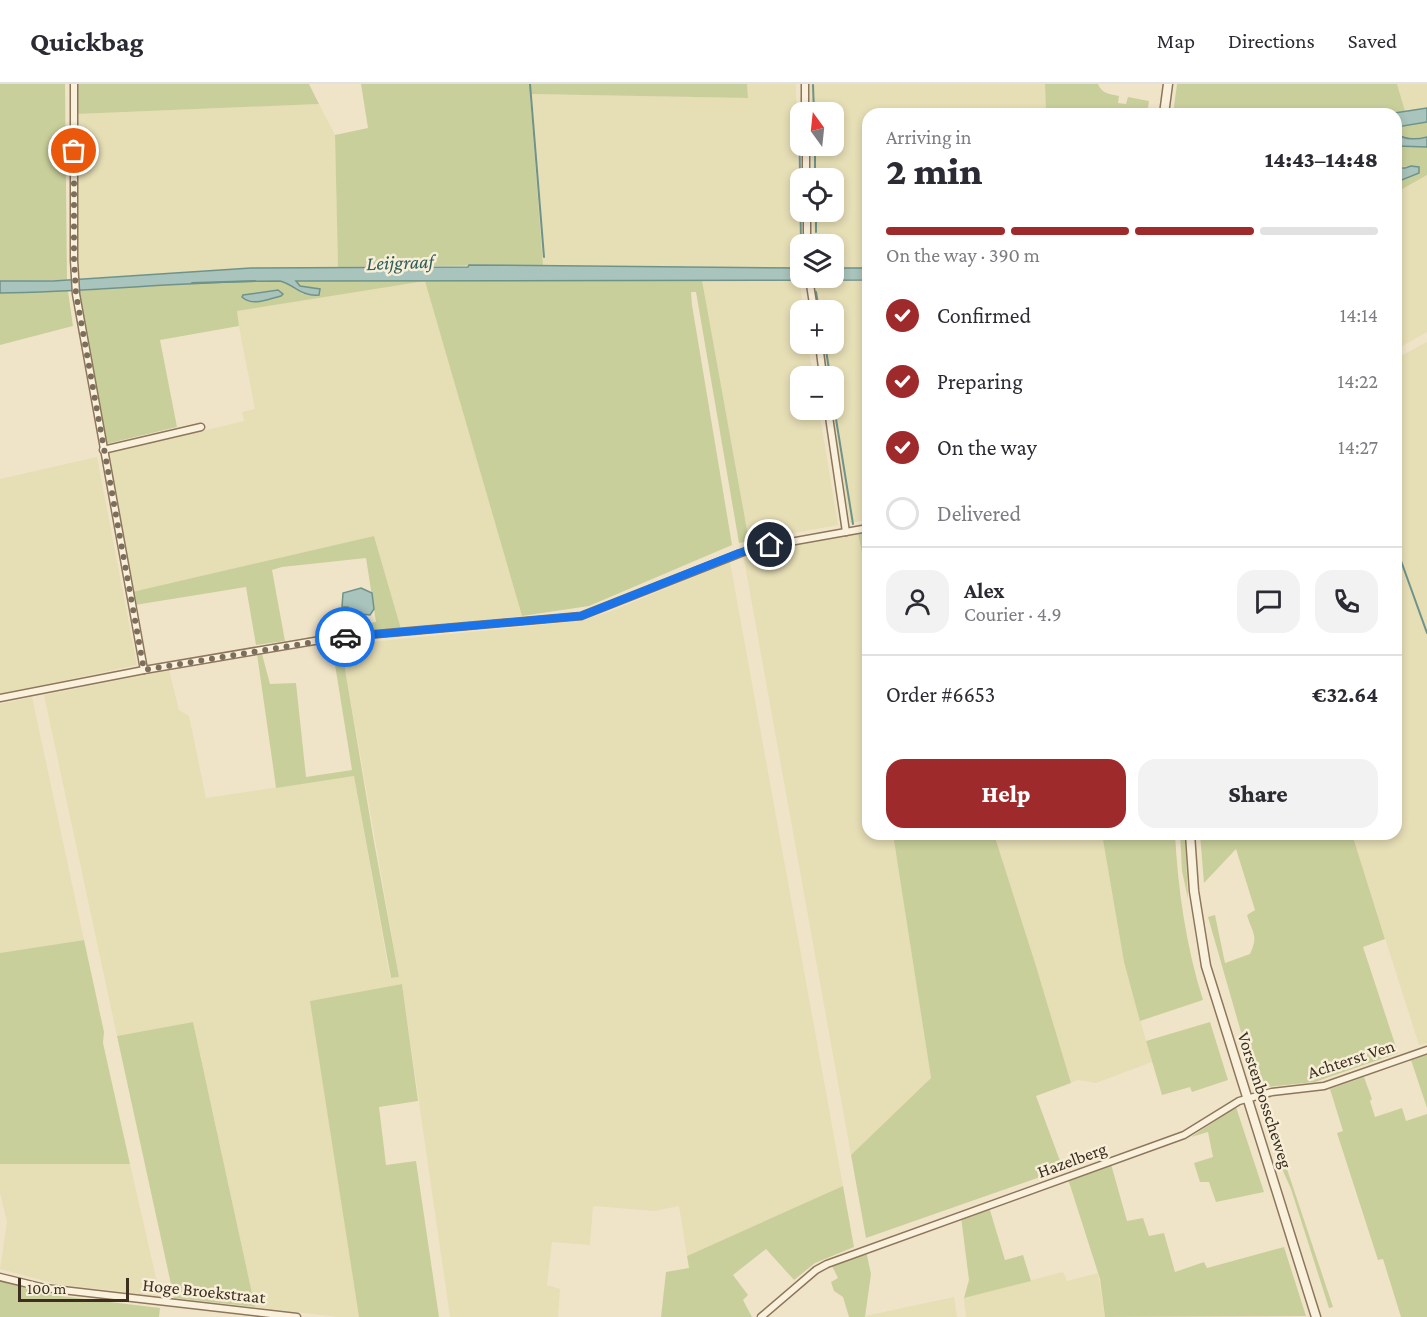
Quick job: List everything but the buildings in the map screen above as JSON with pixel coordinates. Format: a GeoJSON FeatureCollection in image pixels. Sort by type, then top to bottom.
{"type":"FeatureCollection","features":[{"type":"Feature","properties":{"kind":"street"},"geometry":{"type":"LineString","coordinates":[[74,84],[74,276],[76,294],[144,670]]}},
{"type":"Feature","properties":{"kind":"street"},"geometry":{"type":"LineString","coordinates":[[805,84],[805,102]]}},
{"type":"Feature","properties":{"kind":"street"},"geometry":{"type":"LineString","coordinates":[[1165,108],[1168,84]]}},
{"type":"Feature","properties":{"kind":"street"},"geometry":{"type":"LineString","coordinates":[[829,420],[846,532]]}},
{"type":"Feature","properties":{"kind":"street"},"geometry":{"type":"LineString","coordinates":[[103,450],[201,427]]}},
{"type":"Feature","properties":{"kind":"street"},"geometry":{"type":"LineString","coordinates":[[0,699],[144,670],[332,638],[581,616],[751,549],[862,529]]}},
{"type":"Feature","properties":{"kind":"street","name":"Vorstenbosscheweg"},"geometry":{"type":"LineString","coordinates":[[1190,840],[1194,891],[1206,966],[1316,1317]]}},
{"type":"Feature","properties":{"kind":"street","name":"Achterst Ven"},"geometry":{"type":"LineString","coordinates":[[1248,1098],[1272,1092],[1324,1086],[1427,1050]]}},
{"type":"Feature","properties":{"kind":"street","name":"Hazelberg"},"geometry":{"type":"LineString","coordinates":[[761,1317],[816,1270],[900,1237],[1184,1136],[1230,1106],[1248,1098]]}},
{"type":"Feature","properties":{"kind":"street","name":"Hoge Broekstraat"},"geometry":{"type":"LineString","coordinates":[[0,1277],[45,1288],[297,1317]]}},
{"type":"Feature","properties":{"kind":"shaded area"},"geometry":{"type":"Polygon","coordinates":[[[747,84],[796,84],[796,102],[790,102],[790,156],[798,156],[798,168],[790,168],[790,222],[799,222],[799,234],[790,234],[790,268],[543,265],[530,94],[748,98],[747,84]]]}},
{"type":"Feature","properties":{"kind":"shaded area"},"geometry":{"type":"Polygon","coordinates":[[[810,84],[1045,84],[1046,108],[862,108],[862,268],[844,268],[844,234],[814,234],[813,222],[844,222],[844,168],[812,168],[811,156],[844,156],[844,102],[811,102],[810,84]]]}},
{"type":"Feature","properties":{"kind":"shaded area"},"geometry":{"type":"Polygon","coordinates":[[[1397,84],[1427,84],[1427,108],[1405,111],[1397,84]]]}},
{"type":"Feature","properties":{"kind":"shaded area"},"geometry":{"type":"Polygon","coordinates":[[[319,104],[335,135],[338,267],[251,268],[78,279],[77,114],[319,104]]]}},
{"type":"Feature","properties":{"kind":"shaded area"},"geometry":{"type":"Polygon","coordinates":[[[1427,175],[1427,332],[1402,346],[1402,189],[1427,175]]]}},
{"type":"Feature","properties":{"kind":"shaded area"},"geometry":{"type":"Polygon","coordinates":[[[425,280],[522,616],[401,629],[374,536],[132,592],[107,454],[244,421],[242,412],[255,409],[236,311],[425,280]]]}},
{"type":"Feature","properties":{"kind":"shaded area"},"geometry":{"type":"Polygon","coordinates":[[[702,280],[790,280],[790,288],[801,288],[802,300],[790,300],[790,354],[810,354],[811,366],[790,366],[790,420],[821,420],[838,525],[749,541],[702,280]]]}},
{"type":"Feature","properties":{"kind":"shaded area"},"geometry":{"type":"Polygon","coordinates":[[[844,280],[862,280],[862,521],[850,523],[834,420],[844,420],[844,366],[825,366],[824,354],[844,354],[844,300],[816,300],[815,288],[844,288],[844,280]]]}},
{"type":"Feature","properties":{"kind":"shaded area"},"geometry":{"type":"Polygon","coordinates":[[[1427,342],[1427,1043],[1419,1045],[1354,840],[1402,840],[1402,355],[1427,342]]]}},
{"type":"Feature","properties":{"kind":"shaded area"},"geometry":{"type":"Polygon","coordinates":[[[97,457],[137,665],[0,694],[0,479],[97,457]]]}},
{"type":"Feature","properties":{"kind":"shaded area"},"geometry":{"type":"Polygon","coordinates":[[[858,533],[862,553],[862,840],[894,840],[931,1078],[851,1155],[743,554],[858,533]]]}},
{"type":"Feature","properties":{"kind":"shaded area"},"geometry":{"type":"Polygon","coordinates":[[[730,562],[843,1186],[687,1256],[679,1206],[654,1211],[593,1206],[590,1245],[552,1242],[547,1285],[560,1289],[558,1317],[450,1317],[402,984],[311,1001],[359,1317],[337,1317],[255,1307],[193,1022],[117,1036],[44,695],[169,670],[179,710],[189,716],[206,798],[354,776],[390,978],[399,977],[341,645],[580,621],[609,612],[730,562]]]}},
{"type":"Feature","properties":{"kind":"shaded area"},"geometry":{"type":"Polygon","coordinates":[[[32,697],[84,940],[0,953],[0,704],[32,697]]]}},
{"type":"Feature","properties":{"kind":"shaded area"},"geometry":{"type":"Polygon","coordinates":[[[996,840],[1103,840],[1124,962],[1152,1062],[1096,1083],[1078,1080],[1071,1083],[996,840]]]}},
{"type":"Feature","properties":{"kind":"shaded area"},"geometry":{"type":"Polygon","coordinates":[[[0,1164],[130,1164],[159,1291],[158,1296],[56,1284],[0,1269],[7,1222],[0,1193],[0,1164]]]}},
{"type":"Feature","properties":{"kind":"shaded area"},"geometry":{"type":"Polygon","coordinates":[[[1063,1272],[1067,1281],[1098,1273],[1105,1317],[966,1317],[964,1298],[1063,1272]]]}},
{"type":"Feature","properties":{"kind":"shaded area"},"geometry":{"type":"Polygon","coordinates":[[[954,1297],[957,1317],[865,1316],[954,1297]]]}},
{"type":"Feature","properties":{"kind":"green space"},"geometry":{"type":"Polygon","coordinates":[[[0,84],[65,84],[67,280],[0,281],[0,84]]]}},
{"type":"Feature","properties":{"kind":"green space"},"geometry":{"type":"Polygon","coordinates":[[[76,84],[309,84],[319,104],[77,114],[76,84]]]}},
{"type":"Feature","properties":{"kind":"green space"},"geometry":{"type":"Polygon","coordinates":[[[361,84],[747,84],[748,98],[530,94],[543,265],[338,267],[335,135],[368,128],[361,84]]]}},
{"type":"Feature","properties":{"kind":"green space"},"geometry":{"type":"Polygon","coordinates":[[[1045,84],[1098,84],[1104,92],[1119,96],[1118,103],[1126,104],[1128,97],[1149,101],[1148,108],[1046,108],[1045,84]]]}},
{"type":"Feature","properties":{"kind":"green space"},"geometry":{"type":"Polygon","coordinates":[[[1177,84],[1397,84],[1405,111],[1402,112],[1402,108],[1174,108],[1177,84]]]}},
{"type":"Feature","properties":{"kind":"green space"},"geometry":{"type":"Polygon","coordinates":[[[1427,122],[1427,137],[1411,139],[1402,136],[1402,126],[1427,122]]]}},
{"type":"Feature","properties":{"kind":"green space"},"geometry":{"type":"Polygon","coordinates":[[[1402,146],[1427,147],[1427,175],[1402,189],[1402,180],[1419,167],[1402,167],[1402,146]]]}},
{"type":"Feature","properties":{"kind":"green space"},"geometry":{"type":"Polygon","coordinates":[[[296,280],[702,280],[749,541],[739,543],[696,292],[691,292],[692,305],[732,545],[589,606],[522,616],[425,281],[237,311],[239,326],[160,340],[177,427],[106,444],[79,291],[221,281],[280,281],[288,283],[303,294],[317,288],[300,286],[295,282],[296,280]]]}},
{"type":"Feature","properties":{"kind":"green space"},"geometry":{"type":"Polygon","coordinates":[[[68,291],[73,326],[0,345],[0,293],[68,291]]]}},
{"type":"Feature","properties":{"kind":"green space"},"geometry":{"type":"Polygon","coordinates":[[[862,532],[862,553],[858,533],[862,532]]]}},
{"type":"Feature","properties":{"kind":"green space"},"geometry":{"type":"Polygon","coordinates":[[[374,536],[401,629],[336,635],[338,627],[376,622],[366,558],[272,570],[285,641],[256,645],[246,587],[135,605],[132,592],[374,536]]]}},
{"type":"Feature","properties":{"kind":"green space"},"geometry":{"type":"Polygon","coordinates":[[[341,645],[399,977],[391,978],[354,776],[276,788],[257,654],[262,654],[270,684],[296,683],[306,777],[352,770],[332,646],[341,645]]]}},
{"type":"Feature","properties":{"kind":"green space"},"geometry":{"type":"Polygon","coordinates":[[[894,840],[996,840],[1071,1083],[1036,1096],[1063,1169],[866,1238],[851,1155],[931,1078],[894,840]]]}},
{"type":"Feature","properties":{"kind":"green space"},"geometry":{"type":"Polygon","coordinates":[[[1103,840],[1175,840],[1184,918],[1203,1000],[1140,1021],[1124,962],[1103,840]]]}},
{"type":"Feature","properties":{"kind":"green space"},"geometry":{"type":"Polygon","coordinates":[[[1180,840],[1185,840],[1188,899],[1182,871],[1180,840]]]}},
{"type":"Feature","properties":{"kind":"green space"},"geometry":{"type":"Polygon","coordinates":[[[1200,840],[1354,840],[1385,939],[1363,947],[1398,1053],[1315,1082],[1257,1088],[1208,917],[1215,915],[1225,963],[1250,954],[1254,938],[1247,915],[1255,910],[1236,849],[1204,883],[1200,840]]]}},
{"type":"Feature","properties":{"kind":"green space"},"geometry":{"type":"Polygon","coordinates":[[[84,940],[104,1032],[103,1043],[130,1164],[0,1164],[0,953],[84,940]]]}},
{"type":"Feature","properties":{"kind":"green space"},"geometry":{"type":"Polygon","coordinates":[[[402,984],[418,1101],[379,1107],[386,1165],[416,1161],[439,1317],[359,1317],[310,1001],[402,984]]]}},
{"type":"Feature","properties":{"kind":"green space"},"geometry":{"type":"Polygon","coordinates":[[[193,1022],[255,1307],[174,1298],[117,1036],[193,1022]]]}},
{"type":"Feature","properties":{"kind":"green space"},"geometry":{"type":"Polygon","coordinates":[[[1210,1022],[1228,1080],[1192,1092],[1190,1087],[1162,1095],[1146,1041],[1210,1022]]]}},
{"type":"Feature","properties":{"kind":"green space"},"geometry":{"type":"Polygon","coordinates":[[[1427,1054],[1427,1108],[1411,1060],[1427,1054]]]}},
{"type":"Feature","properties":{"kind":"green space"},"geometry":{"type":"Polygon","coordinates":[[[1364,1077],[1372,1099],[1370,1101],[1375,1117],[1402,1108],[1406,1121],[1427,1114],[1427,1317],[1401,1317],[1383,1259],[1378,1260],[1337,1133],[1343,1131],[1330,1089],[1364,1077]]]}},
{"type":"Feature","properties":{"kind":"green space"},"geometry":{"type":"Polygon","coordinates":[[[1236,1107],[1264,1192],[1216,1202],[1209,1182],[1200,1182],[1194,1163],[1213,1157],[1208,1132],[1191,1137],[1236,1107]]]}},
{"type":"Feature","properties":{"kind":"green space"},"geometry":{"type":"Polygon","coordinates":[[[1281,1151],[1333,1307],[1329,1308],[1291,1189],[1275,1153],[1281,1151]]]}},
{"type":"Feature","properties":{"kind":"green space"},"geometry":{"type":"Polygon","coordinates":[[[1111,1164],[1127,1221],[1143,1218],[1149,1236],[1164,1233],[1175,1272],[1204,1262],[1207,1268],[1284,1247],[1306,1316],[1105,1317],[1100,1279],[1068,1179],[1111,1164]]]}},
{"type":"Feature","properties":{"kind":"green space"},"geometry":{"type":"Polygon","coordinates":[[[843,1186],[854,1247],[815,1263],[794,1280],[766,1249],[733,1275],[748,1295],[743,1300],[752,1317],[661,1317],[666,1272],[689,1268],[687,1256],[843,1186]]]}},
{"type":"Feature","properties":{"kind":"green space"},"geometry":{"type":"Polygon","coordinates":[[[989,1207],[1005,1260],[1023,1255],[1031,1281],[964,1298],[969,1280],[961,1217],[989,1207]]]}},
{"type":"Feature","properties":{"kind":"green space"},"geometry":{"type":"Polygon","coordinates":[[[866,1251],[871,1274],[865,1317],[849,1317],[843,1297],[834,1291],[831,1282],[838,1278],[831,1264],[866,1251]]]}},
{"type":"Feature","properties":{"kind":"green space"},"geometry":{"type":"Polygon","coordinates":[[[0,1281],[52,1295],[160,1308],[159,1317],[0,1317],[0,1281]]]}},
{"type":"Feature","properties":{"kind":"water"},"geometry":{"type":"Polygon","coordinates":[[[1427,108],[1427,122],[1402,126],[1402,112],[1427,108]]]}},
{"type":"Feature","properties":{"kind":"water"},"geometry":{"type":"Polygon","coordinates":[[[1402,136],[1411,139],[1427,137],[1427,147],[1402,146],[1402,136]]]}},
{"type":"Feature","properties":{"kind":"water"},"geometry":{"type":"Polygon","coordinates":[[[1419,167],[1419,173],[1402,180],[1402,168],[1419,167]]]}},
{"type":"Feature","properties":{"kind":"water"},"geometry":{"type":"Polygon","coordinates":[[[469,265],[790,268],[790,280],[296,281],[300,286],[320,289],[319,295],[303,293],[280,281],[245,281],[0,293],[0,281],[53,281],[251,268],[468,267],[469,265]]]}},
{"type":"Feature","properties":{"kind":"water"},"geometry":{"type":"Polygon","coordinates":[[[844,268],[862,268],[862,280],[844,280],[844,268]]]}},
{"type":"Feature","properties":{"kind":"water"},"geometry":{"type":"Polygon","coordinates":[[[278,290],[283,294],[281,296],[261,301],[246,300],[242,297],[243,295],[278,290]]]}},
{"type":"Feature","properties":{"kind":"water"},"geometry":{"type":"Polygon","coordinates":[[[361,588],[372,593],[374,609],[370,615],[350,613],[348,607],[342,607],[343,593],[361,588]]]}},
{"type":"Feature","properties":{"kind":"waterway"},"geometry":{"type":"LineString","coordinates":[[530,84],[544,257]]}},
{"type":"Feature","properties":{"kind":"waterway"},"geometry":{"type":"LineString","coordinates":[[813,85],[814,102]]}},
{"type":"Feature","properties":{"kind":"waterway"},"geometry":{"type":"LineString","coordinates":[[800,156],[800,168]]}},
{"type":"Feature","properties":{"kind":"waterway"},"geometry":{"type":"LineString","coordinates":[[815,156],[815,168]]}},
{"type":"Feature","properties":{"kind":"waterway"},"geometry":{"type":"LineString","coordinates":[[801,222],[801,234]]}},
{"type":"Feature","properties":{"kind":"waterway"},"geometry":{"type":"LineString","coordinates":[[816,222],[816,232]]}},
{"type":"Feature","properties":{"kind":"waterway","name":"Leijgraaf"},"geometry":{"type":"LineString","coordinates":[[192,283],[255,281]]}},
{"type":"Feature","properties":{"kind":"waterway"},"geometry":{"type":"LineString","coordinates":[[816,292],[817,300]]}},
{"type":"Feature","properties":{"kind":"waterway"},"geometry":{"type":"LineString","coordinates":[[827,354],[828,366]]}},
{"type":"Feature","properties":{"kind":"waterway"},"geometry":{"type":"LineString","coordinates":[[836,420],[853,524]]}},
{"type":"Feature","properties":{"kind":"waterway"},"geometry":{"type":"LineString","coordinates":[[1402,564],[1427,633]]}},
{"type":"Feature","properties":{"kind":"way so far"},"geometry":{"type":"LineString","coordinates":[[74,151],[76,294],[144,670],[345,637]]}},
{"type":"Feature","properties":{"kind":"route"},"geometry":{"type":"LineString","coordinates":[[345,637],[581,616],[604,609],[739,553],[770,545]]}}]}
